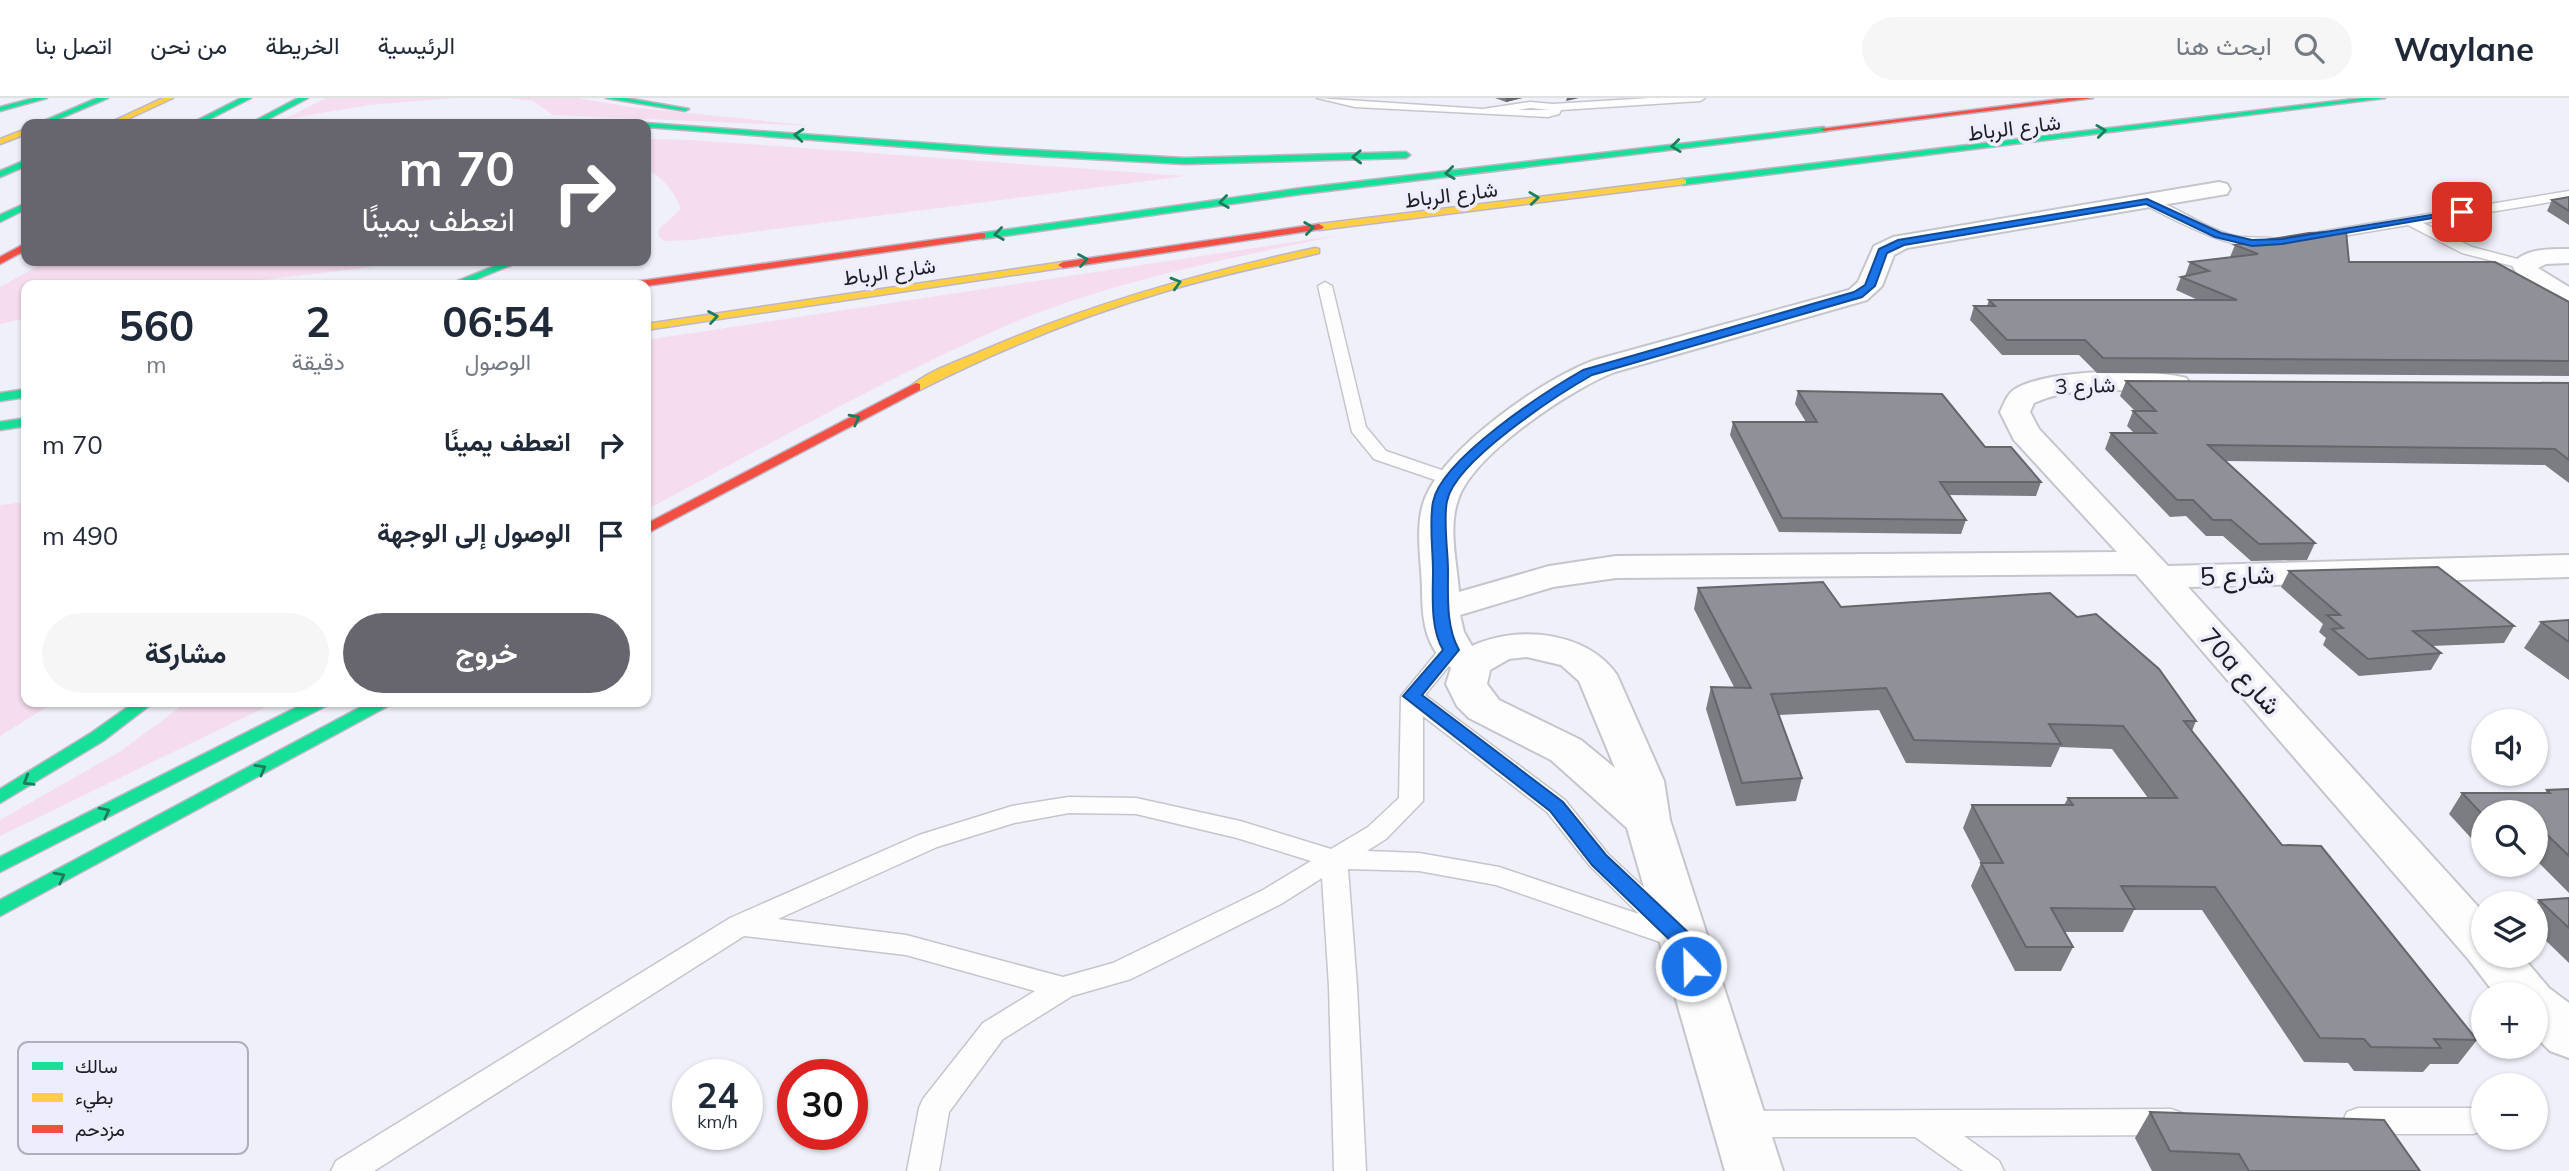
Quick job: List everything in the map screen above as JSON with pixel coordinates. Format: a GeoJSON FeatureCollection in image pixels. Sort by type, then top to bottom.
{"type":"FeatureCollection","features":[{"type":"Feature","properties":{"kind":"highway"},"geometry":{"type":"LineString","coordinates":[[0,100],[10,98]]}},
{"type":"Feature","properties":{"kind":"highway"},"geometry":{"type":"LineString","coordinates":[[0,109],[43,98]]}},
{"type":"Feature","properties":{"kind":"highway"},"geometry":{"type":"LineString","coordinates":[[53,119],[104,98]]}},
{"type":"Feature","properties":{"kind":"highway"},"geometry":{"type":"LineString","coordinates":[[122,119],[169,98]]}},
{"type":"Feature","properties":{"kind":"highway"},"geometry":{"type":"LineString","coordinates":[[204,119],[247,98]]}},
{"type":"Feature","properties":{"kind":"highway"},"geometry":{"type":"LineString","coordinates":[[263,119],[304,98]]}},
{"type":"Feature","properties":{"kind":"highway"},"geometry":{"type":"LineString","coordinates":[[610,98],[703,111]]}},
{"type":"Feature","properties":{"kind":"highway","name":"شارع الرباط"},"geometry":{"type":"LineString","coordinates":[[651,282],[1302,191],[2090,98]]}},
{"type":"Feature","properties":{"kind":"highway","name":"شارع الرباط"},"geometry":{"type":"LineString","coordinates":[[1382,203],[2258,98]]}},
{"type":"Feature","properties":{"kind":"highway"},"geometry":{"type":"LineString","coordinates":[[651,326],[1366,220],[2381,98]]}},
{"type":"Feature","properties":{"kind":"highway"},"geometry":{"type":"LineString","coordinates":[[1601,139],[1816,121],[1938,115]]}},
{"type":"Feature","properties":{"kind":"highway"},"geometry":{"type":"LineString","coordinates":[[758,117],[1185,161]]}},
{"type":"Feature","properties":{"kind":"highway"},"geometry":{"type":"LineString","coordinates":[[651,125],[1009,152],[1185,161],[1419,154]]}},
{"type":"Feature","properties":{"kind":"highway"},"geometry":{"type":"LineString","coordinates":[[0,142],[21,133]]}},
{"type":"Feature","properties":{"kind":"highway"},"geometry":{"type":"LineString","coordinates":[[0,153],[21,151]]}},
{"type":"Feature","properties":{"kind":"highway"},"geometry":{"type":"LineString","coordinates":[[1476,224],[1912,154]]}},
{"type":"Feature","properties":{"kind":"highway"},"geometry":{"type":"LineString","coordinates":[[0,174],[21,165]]}},
{"type":"Feature","properties":{"kind":"highway"},"geometry":{"type":"LineString","coordinates":[[0,219],[21,208]]}},
{"type":"Feature","properties":{"kind":"highway"},"geometry":{"type":"LineString","coordinates":[[0,244],[21,232]]}},
{"type":"Feature","properties":{"kind":"highway"},"geometry":{"type":"LineString","coordinates":[[651,527],[962,363],[1073,315],[1187,279],[1330,248]]}},
{"type":"Feature","properties":{"kind":"highway"},"geometry":{"type":"LineString","coordinates":[[0,261],[21,249]]}},
{"type":"Feature","properties":{"kind":"highway"},"geometry":{"type":"LineString","coordinates":[[0,267],[21,256]]}},
{"type":"Feature","properties":{"kind":"highway"},"geometry":{"type":"LineString","coordinates":[[466,280],[503,266]]}},
{"type":"Feature","properties":{"kind":"highway"},"geometry":{"type":"LineString","coordinates":[[0,397],[21,394]]}},
{"type":"Feature","properties":{"kind":"highway"},"geometry":{"type":"LineString","coordinates":[[0,426],[21,423]]}},
{"type":"Feature","properties":{"kind":"highway"},"geometry":{"type":"LineString","coordinates":[[0,437],[21,434]]}},
{"type":"Feature","properties":{"kind":"highway"},"geometry":{"type":"LineString","coordinates":[[651,538],[794,451]]}},
{"type":"Feature","properties":{"kind":"highway"},"geometry":{"type":"LineString","coordinates":[[0,797],[97,737],[139,707]]}},
{"type":"Feature","properties":{"kind":"highway"},"geometry":{"type":"LineString","coordinates":[[0,865],[310,707]]}},
{"type":"Feature","properties":{"kind":"highway"},"geometry":{"type":"LineString","coordinates":[[0,909],[374,707]]}},
{"type":"Feature","properties":{"kind":"street"},"geometry":{"type":"LineString","coordinates":[[1647,820],[1616,797],[1565,749],[1483,710],[1472,699],[1462,658],[1446,641],[1440,609],[1440,501],[1450,479],[1466,460],[1572,380],[1605,366],[1858,295],[1869,286],[1880,257],[1890,246],[2219,189]]}},
{"type":"Feature","properties":{"kind":"street"},"geometry":{"type":"LineString","coordinates":[[2569,256],[2542,257],[2524,265],[2529,275],[2569,298]]}},
{"type":"Feature","properties":{"kind":"street","name":"شارع 3"},"geometry":{"type":"LineString","coordinates":[[2024,395],[2038,388],[2060,384],[2209,384]]}},
{"type":"Feature","properties":{"kind":"street","name":"70a شارع"},"geometry":{"type":"LineString","coordinates":[[2024,395],[2015,402],[2013,411],[2016,422],[2152,570],[2471,931]]}},
{"type":"Feature","properties":{"kind":"street","name":"شارع 5"},"geometry":{"type":"LineString","coordinates":[[1440,609],[1549,577],[1616,567],[2152,570],[2569,566]]}},
{"type":"Feature","properties":{"kind":"street"},"geometry":{"type":"LineString","coordinates":[[1462,658],[1527,645],[1560,651],[1588,665],[1597,675],[1642,781],[1647,820],[1747,1147]]}},
{"type":"Feature","properties":{"kind":"street"},"geometry":{"type":"LineString","coordinates":[[2503,968],[2515,982]]}},
{"type":"Feature","properties":{"kind":"street"},"geometry":{"type":"LineString","coordinates":[[2548,1016],[2569,1036]]}},
{"type":"Feature","properties":{"kind":"lane"},"geometry":{"type":"LineString","coordinates":[[1322,98],[1355,104],[1483,113],[1530,105],[1553,107],[1700,98]]}},
{"type":"Feature","properties":{"kind":"lane"},"geometry":{"type":"LineString","coordinates":[[2147,201],[2234,240],[2269,243],[2569,195]]}},
{"type":"Feature","properties":{"kind":"lane"},"geometry":{"type":"LineString","coordinates":[[2409,221],[2467,250],[2524,265]]}},
{"type":"Feature","properties":{"kind":"lane"},"geometry":{"type":"LineString","coordinates":[[1325,286],[1358,428],[1380,455],[1450,479]]}},
{"type":"Feature","properties":{"kind":"lane"},"geometry":{"type":"LineString","coordinates":[[1412,696],[1462,658]]}},
{"type":"Feature","properties":{"kind":"lane"},"geometry":{"type":"LineString","coordinates":[[923,1171],[934,1108],[993,1031],[1063,988],[1121,971],[1272,897],[1377,833],[1411,801],[1412,696]]}},
{"type":"Feature","properties":{"kind":"lane"},"geometry":{"type":"LineString","coordinates":[[1412,696],[1556,806],[1599,860],[1683,940]]}},
{"type":"Feature","properties":{"kind":"lane"},"geometry":{"type":"LineString","coordinates":[[347,1171],[740,925],[928,841],[1012,815],[1069,805],[1136,806],[1240,830],[1334,859],[1419,862],[1499,876],[1683,940]]}},
{"type":"Feature","properties":{"kind":"lane"},"geometry":{"type":"LineString","coordinates":[[1334,859],[1343,986],[1350,1171]]}},
{"type":"Feature","properties":{"kind":"lane"},"geometry":{"type":"LineString","coordinates":[[740,925],[906,945],[1063,988]]}},
{"type":"Feature","properties":{"kind":"lane"},"geometry":{"type":"LineString","coordinates":[[2335,1122],[2471,1121]]}},
{"type":"Feature","properties":{"kind":"lane"},"geometry":{"type":"LineString","coordinates":[[1747,1147],[1920,1124],[2197,1122]]}},
{"type":"Feature","properties":{"kind":"lane"},"geometry":{"type":"LineString","coordinates":[[1920,1124],[1987,1171]]}},
{"type":"Feature","properties":{"kind":"shaded area"},"geometry":{"type":"Polygon","coordinates":[[[326,98],[454,98],[369,105],[285,119],[326,98]]]}},
{"type":"Feature","properties":{"kind":"shaded area"},"geometry":{"type":"Polygon","coordinates":[[[508,98],[577,98],[630,107],[814,126],[553,115],[533,101],[508,98]]]}},
{"type":"Feature","properties":{"kind":"shaded area"},"geometry":{"type":"Polygon","coordinates":[[[651,139],[1185,176],[691,240],[665,241],[659,237],[658,230],[681,209],[667,185],[652,172],[651,139]]]}},
{"type":"Feature","properties":{"kind":"shaded area"},"geometry":{"type":"Polygon","coordinates":[[[1340,235],[1164,274],[1035,314],[906,373],[651,507],[651,339],[1340,235]]]}},
{"type":"Feature","properties":{"kind":"shaded area"},"geometry":{"type":"Polygon","coordinates":[[[38,266],[373,266],[261,280],[21,280],[21,319],[0,324],[0,287],[38,266]]]}},
{"type":"Feature","properties":{"kind":"shaded area"},"geometry":{"type":"Polygon","coordinates":[[[21,503],[21,707],[47,707],[0,736],[0,505],[21,503]]]}},
{"type":"Feature","properties":{"kind":"shaded area"},"geometry":{"type":"Polygon","coordinates":[[[180,707],[266,707],[0,836],[0,820],[121,751],[180,707]]]}},
{"type":"Feature","properties":{"kind":"building"},"geometry":{"type":"Polygon","coordinates":[[[2569,197],[2569,211],[2552,200],[2569,197]]]}},
{"type":"Feature","properties":{"kind":"building"},"geometry":{"type":"Polygon","coordinates":[[[2346,231],[2349,262],[2495,262],[2569,302],[2569,361],[2103,358],[2085,340],[2007,340],[1974,306],[1995,306],[1989,300],[2237,300],[2181,277],[2209,271],[2190,262],[2258,254],[2235,245],[2309,233],[2346,231]]]}},
{"type":"Feature","properties":{"kind":"building"},"geometry":{"type":"Polygon","coordinates":[[[2126,381],[2569,383],[2569,460],[2555,449],[2208,445],[2315,543],[2259,544],[2231,520],[2213,520],[2193,500],[2177,500],[2111,433],[2156,433],[2133,411],[2156,411],[2126,381]]]}},
{"type":"Feature","properties":{"kind":"building"},"geometry":{"type":"Polygon","coordinates":[[[1798,391],[1942,394],[1985,447],[2011,447],[2041,482],[1940,482],[1966,520],[1782,518],[1733,422],[1817,422],[1798,391]]]}},
{"type":"Feature","properties":{"kind":"building"},"geometry":{"type":"Polygon","coordinates":[[[2438,567],[2514,626],[2413,631],[2441,653],[2368,659],[2332,629],[2343,628],[2327,615],[2340,615],[2289,571],[2438,567]]]}},
{"type":"Feature","properties":{"kind":"building"},"geometry":{"type":"Polygon","coordinates":[[[1823,582],[1841,607],[2050,593],[2077,617],[2096,614],[2159,669],[2196,721],[2184,721],[2282,845],[2321,846],[2471,1033],[2471,1040],[2434,1039],[2441,1048],[2371,1047],[2364,1039],[2320,1038],[2215,887],[2121,886],[2135,909],[2051,908],[2073,947],[2026,947],[1981,863],[2003,863],[1972,805],[2073,805],[2068,798],[2177,798],[2123,726],[2049,724],[2061,744],[1914,740],[1886,688],[1771,694],[1802,778],[1742,783],[1711,687],[1751,688],[1698,588],[1823,582]]]}},
{"type":"Feature","properties":{"kind":"building"},"geometry":{"type":"Polygon","coordinates":[[[2569,620],[2569,642],[2541,622],[2569,620]]]}},
{"type":"Feature","properties":{"kind":"building"},"geometry":{"type":"Polygon","coordinates":[[[2569,789],[2569,856],[2548,836],[2548,800],[2471,800],[2471,802],[2462,793],[2550,793],[2547,790],[2569,789]]]}},
{"type":"Feature","properties":{"kind":"building"},"geometry":{"type":"Polygon","coordinates":[[[2569,898],[2569,928],[2548,908],[2548,899],[2569,898]]]}},
{"type":"Feature","properties":{"kind":"building"},"geometry":{"type":"Polygon","coordinates":[[[2150,1112],[2384,1120],[2420,1171],[2249,1171],[2239,1154],[2170,1151],[2150,1112]]]}},
{"type":"Feature","properties":{"kind":"traffic: fast"},"geometry":{"type":"LineString","coordinates":[[0,109],[43,98]]}},
{"type":"Feature","properties":{"kind":"traffic: fast"},"geometry":{"type":"LineString","coordinates":[[53,119],[104,98]]}},
{"type":"Feature","properties":{"kind":"traffic: fast"},"geometry":{"type":"LineString","coordinates":[[204,119],[247,98]]}},
{"type":"Feature","properties":{"kind":"traffic: fast"},"geometry":{"type":"LineString","coordinates":[[263,119],[304,98]]}},
{"type":"Feature","properties":{"kind":"traffic: fast"},"geometry":{"type":"LineString","coordinates":[[610,98],[685,109]]}},
{"type":"Feature","properties":{"kind":"traffic: fast"},"geometry":{"type":"LineString","coordinates":[[1683,182],[2381,98]]}},
{"type":"Feature","properties":{"kind":"traffic: fast"},"geometry":{"type":"LineString","coordinates":[[651,125],[997,151],[1185,161],[1406,155]]}},
{"type":"Feature","properties":{"kind":"traffic: fast"},"geometry":{"type":"LineString","coordinates":[[982,236],[1302,191],[1824,129]]}},
{"type":"Feature","properties":{"kind":"traffic: fast"},"geometry":{"type":"LineString","coordinates":[[0,174],[21,165]]}},
{"type":"Feature","properties":{"kind":"traffic: fast"},"geometry":{"type":"LineString","coordinates":[[0,219],[21,208]]}},
{"type":"Feature","properties":{"kind":"traffic: fast"},"geometry":{"type":"LineString","coordinates":[[466,280],[503,266]]}},
{"type":"Feature","properties":{"kind":"traffic: fast"},"geometry":{"type":"LineString","coordinates":[[0,397],[21,394]]}},
{"type":"Feature","properties":{"kind":"traffic: fast"},"geometry":{"type":"LineString","coordinates":[[0,426],[21,423]]}},
{"type":"Feature","properties":{"kind":"traffic: fast"},"geometry":{"type":"LineString","coordinates":[[0,797],[97,737],[139,707]]}},
{"type":"Feature","properties":{"kind":"traffic: fast"},"geometry":{"type":"LineString","coordinates":[[0,865],[310,707]]}},
{"type":"Feature","properties":{"kind":"traffic: fast"},"geometry":{"type":"LineString","coordinates":[[0,909],[373,707]]}},
{"type":"Feature","properties":{"kind":"traffic: slow"},"geometry":{"type":"LineString","coordinates":[[122,119],[169,98]]}},
{"type":"Feature","properties":{"kind":"traffic: slow"},"geometry":{"type":"LineString","coordinates":[[0,142],[21,133]]}},
{"type":"Feature","properties":{"kind":"traffic: slow"},"geometry":{"type":"LineString","coordinates":[[1319,227],[1683,182]]}},
{"type":"Feature","properties":{"kind":"traffic: slow"},"geometry":{"type":"LineString","coordinates":[[916,387],[964,363],[1061,322],[1161,289],[1315,251]]}},
{"type":"Feature","properties":{"kind":"traffic: slow"},"geometry":{"type":"LineString","coordinates":[[651,326],[1063,265]]}},
{"type":"Feature","properties":{"kind":"traffic: jam"},"geometry":{"type":"LineString","coordinates":[[1824,129],[2089,98]]}},
{"type":"Feature","properties":{"kind":"traffic: jam"},"geometry":{"type":"LineString","coordinates":[[1063,265],[1319,227]]}},
{"type":"Feature","properties":{"kind":"traffic: jam"},"geometry":{"type":"LineString","coordinates":[[651,282],[982,236]]}},
{"type":"Feature","properties":{"kind":"traffic: jam"},"geometry":{"type":"LineString","coordinates":[[0,261],[21,249]]}},
{"type":"Feature","properties":{"kind":"traffic: jam"},"geometry":{"type":"LineString","coordinates":[[651,527],[916,387]]}},
{"type":"Feature","properties":{"kind":"route"},"geometry":{"type":"LineString","coordinates":[[1691,966],[1683,940],[1599,860],[1556,806],[1412,696],[1451,650],[1446,641],[1440,609],[1440,501],[1450,479],[1466,460],[1559,389],[1588,372],[1858,295],[1875,277],[1883,251],[1901,242],[2147,201],[2218,235],[2252,243],[2282,242],[2462,212]]}}]}
